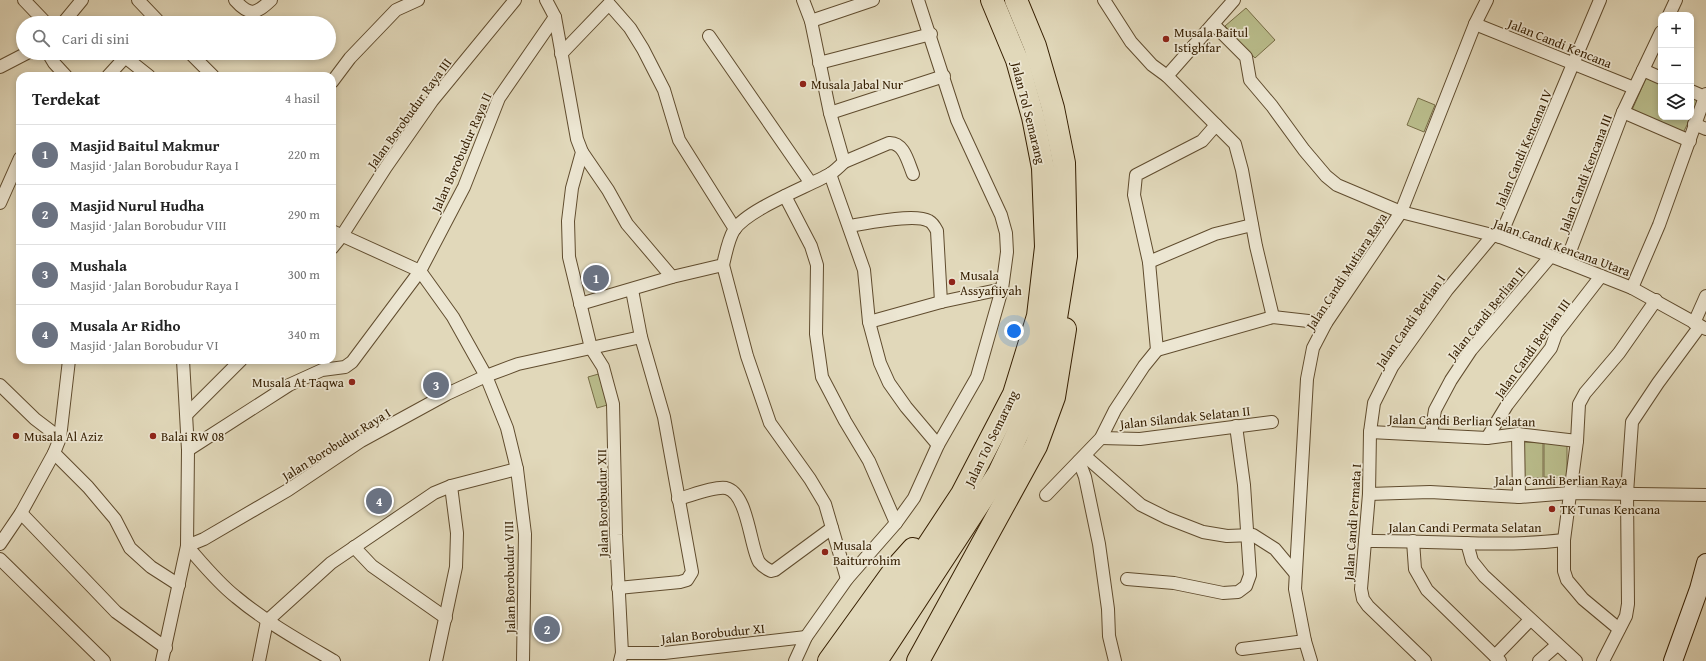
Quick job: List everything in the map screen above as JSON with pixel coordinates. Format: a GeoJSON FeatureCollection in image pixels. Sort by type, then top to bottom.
{"type":"FeatureCollection","features":[{"type":"Feature","properties":{"kind":"highway","name":"Jalan Tol Semarang"},"geometry":{"type":"LineString","coordinates":[[852,661],[962,494],[1014,394],[1038,316],[1046,246],[1044,168],[1033,117],[1017,60],[992,0]]}},
{"type":"Feature","properties":{"kind":"highway","name":"Jalan Tol Semarang"},"geometry":{"type":"LineString","coordinates":[[876,661],[999,473],[1032,403],[1056,318],[1066,256],[1064,163],[1054,108],[1036,46],[1016,0]]}},
{"type":"Feature","properties":{"kind":"highway"},"geometry":{"type":"LineString","coordinates":[[918,661],[1036,446],[1049,411],[1054,397],[1064,339],[1066,256]]}},
{"type":"Feature","properties":{"kind":"highway"},"geometry":{"type":"LineString","coordinates":[[830,661],[896,568],[962,494]]}},
{"type":"Feature","properties":{"kind":"street"},"geometry":{"type":"LineString","coordinates":[[24,0],[39,16]]}},
{"type":"Feature","properties":{"kind":"street"},"geometry":{"type":"LineString","coordinates":[[69,16],[82,0]]}},
{"type":"Feature","properties":{"kind":"street"},"geometry":{"type":"LineString","coordinates":[[138,0],[153,16]]}},
{"type":"Feature","properties":{"kind":"street"},"geometry":{"type":"LineString","coordinates":[[235,0],[242,8],[251,12],[259,11],[271,0]]}},
{"type":"Feature","properties":{"kind":"street"},"geometry":{"type":"LineString","coordinates":[[336,77],[394,5],[418,0]]}},
{"type":"Feature","properties":{"kind":"street","name":"Jalan Borobudur Raya III"},"geometry":{"type":"LineString","coordinates":[[337,234],[432,101],[515,0]]}},
{"type":"Feature","properties":{"kind":"street"},"geometry":{"type":"LineString","coordinates":[[546,0],[555,17],[577,139],[582,152],[608,190],[626,224],[672,278]]}},
{"type":"Feature","properties":{"kind":"street"},"geometry":{"type":"LineString","coordinates":[[803,0],[811,21],[830,113],[844,162]]}},
{"type":"Feature","properties":{"kind":"street"},"geometry":{"type":"LineString","coordinates":[[811,21],[873,0]]}},
{"type":"Feature","properties":{"kind":"street"},"geometry":{"type":"LineString","coordinates":[[795,661],[806,637],[847,579],[896,523],[914,498],[938,445],[977,377],[1002,289],[1007,252],[1001,215],[957,120],[931,34],[918,0]]}},
{"type":"Feature","properties":{"kind":"street"},"geometry":{"type":"LineString","coordinates":[[1104,0],[1131,42],[1152,65],[1167,76],[1235,144],[1242,170],[1252,225],[1273,317]]}},
{"type":"Feature","properties":{"kind":"street"},"geometry":{"type":"LineString","coordinates":[[1167,76],[1234,0]]}},
{"type":"Feature","properties":{"kind":"street","name":"Jalan Candi Mutiara Raya"},"geometry":{"type":"LineString","coordinates":[[1311,661],[1305,641],[1295,589],[1295,573],[1307,379],[1313,348],[1326,323],[1401,212],[1473,28],[1487,0]]}},
{"type":"Feature","properties":{"kind":"street","name":"Jalan Candi Kencana IV"},"geometry":{"type":"LineString","coordinates":[[1497,236],[1573,67],[1600,0]]}},
{"type":"Feature","properties":{"kind":"street"},"geometry":{"type":"LineString","coordinates":[[1670,12],[1676,0]]}},
{"type":"Feature","properties":{"kind":"street"},"geometry":{"type":"LineString","coordinates":[[561,54],[608,4],[630,28],[643,49],[664,90],[680,140],[735,229]]}},
{"type":"Feature","properties":{"kind":"street","name":"Jalan Borobudur Raya II"},"geometry":{"type":"LineString","coordinates":[[188,450],[289,385],[322,370],[345,367],[352,362],[420,271],[464,187],[499,98],[555,17]]}},
{"type":"Feature","properties":{"kind":"street","name":"Jalan Candi Kencana Utara"},"geometry":{"type":"LineString","coordinates":[[1213,24],[1246,57],[1250,80],[1326,176],[1337,185],[1388,208],[1497,236],[1566,262],[1632,288],[1656,300],[1700,326]]}},
{"type":"Feature","properties":{"kind":"street","name":"Jalan Candi Kencana"},"geometry":{"type":"LineString","coordinates":[[1473,28],[1632,92]]}},
{"type":"Feature","properties":{"kind":"street"},"geometry":{"type":"LineString","coordinates":[[819,63],[931,34]]}},
{"type":"Feature","properties":{"kind":"street"},"geometry":{"type":"LineString","coordinates":[[709,36],[810,182]]}},
{"type":"Feature","properties":{"kind":"street","name":"Jalan Candi Kencana III"},"geometry":{"type":"LineString","coordinates":[[1566,262],[1623,112],[1658,38]]}},
{"type":"Feature","properties":{"kind":"street"},"geometry":{"type":"LineString","coordinates":[[0,66],[16,58]]}},
{"type":"Feature","properties":{"kind":"street"},"geometry":{"type":"LineString","coordinates":[[52,60],[62,72]]}},
{"type":"Feature","properties":{"kind":"street"},"geometry":{"type":"LineString","coordinates":[[112,72],[122,60]]}},
{"type":"Feature","properties":{"kind":"street"},"geometry":{"type":"LineString","coordinates":[[132,60],[146,72]]}},
{"type":"Feature","properties":{"kind":"street"},"geometry":{"type":"LineString","coordinates":[[197,60],[209,72]]}},
{"type":"Feature","properties":{"kind":"street"},"geometry":{"type":"LineString","coordinates":[[1643,70],[1658,77]]}},
{"type":"Feature","properties":{"kind":"street"},"geometry":{"type":"LineString","coordinates":[[830,113],[944,76]]}},
{"type":"Feature","properties":{"kind":"street"},"geometry":{"type":"LineString","coordinates":[[1632,288],[1659,225],[1690,141],[1699,121],[1705,96],[1694,92]]}},
{"type":"Feature","properties":{"kind":"street"},"geometry":{"type":"LineString","coordinates":[[1623,112],[1690,141]]}},
{"type":"Feature","properties":{"kind":"street"},"geometry":{"type":"LineString","coordinates":[[1699,121],[1706,129]]}},
{"type":"Feature","properties":{"kind":"street"},"geometry":{"type":"LineString","coordinates":[[1157,350],[1149,262],[1134,195],[1136,175],[1202,141],[1216,125]]}},
{"type":"Feature","properties":{"kind":"street"},"geometry":{"type":"LineString","coordinates":[[847,579],[825,504],[810,479],[770,423],[747,356],[723,265],[727,247],[735,229],[751,215],[810,182],[830,174],[844,162],[889,143],[895,143],[900,146],[913,174]]}},
{"type":"Feature","properties":{"kind":"street","name":"Jalan Borobudur XII"},"geometry":{"type":"LineString","coordinates":[[582,152],[572,188],[568,221],[569,258],[591,348],[603,367],[613,404],[621,657]]}},
{"type":"Feature","properties":{"kind":"street"},"geometry":{"type":"LineString","coordinates":[[1,198],[16,166]]}},
{"type":"Feature","properties":{"kind":"street"},"geometry":{"type":"LineString","coordinates":[[830,174],[850,226],[864,270],[869,322],[880,362],[889,383],[906,407],[938,445]]}},
{"type":"Feature","properties":{"kind":"street"},"geometry":{"type":"LineString","coordinates":[[785,196],[811,246],[817,265],[816,334],[822,377],[845,421],[869,461],[896,523]]}},
{"type":"Feature","properties":{"kind":"street"},"geometry":{"type":"LineString","coordinates":[[850,226],[899,218],[921,218],[929,220],[937,231],[941,302]]}},
{"type":"Feature","properties":{"kind":"street"},"geometry":{"type":"LineString","coordinates":[[1149,262],[1215,234],[1252,225]]}},
{"type":"Feature","properties":{"kind":"street"},"geometry":{"type":"LineString","coordinates":[[337,234],[420,271]]}},
{"type":"Feature","properties":{"kind":"street","name":"Jalan Candi Berlian I"},"geometry":{"type":"LineString","coordinates":[[1370,432],[1374,403],[1392,367],[1447,290],[1497,236]]}},
{"type":"Feature","properties":{"kind":"street","name":"Jalan Candi Berlian II"},"geometry":{"type":"LineString","coordinates":[[1430,434],[1434,410],[1459,368],[1504,309],[1550,257]]}},
{"type":"Feature","properties":{"kind":"street"},"geometry":{"type":"LineString","coordinates":[[580,304],[723,265]]}},
{"type":"Feature","properties":{"kind":"street","name":"Jalan Borobudur VIII"},"geometry":{"type":"LineString","coordinates":[[420,271],[453,317],[486,376],[507,428],[517,469],[525,534],[523,661]]}},
{"type":"Feature","properties":{"kind":"street","name":"Jalan Candi Berlian III"},"geometry":{"type":"LineString","coordinates":[[1487,438],[1507,405],[1551,348],[1556,334],[1601,276]]}},
{"type":"Feature","properties":{"kind":"street"},"geometry":{"type":"LineString","coordinates":[[869,322],[941,302],[1002,289]]}},
{"type":"Feature","properties":{"kind":"street"},"geometry":{"type":"LineString","coordinates":[[618,588],[680,582],[687,580],[692,572],[664,417],[642,337],[632,290]]}},
{"type":"Feature","properties":{"kind":"street"},"geometry":{"type":"LineString","coordinates":[[1602,661],[1626,616],[1629,592],[1627,493],[1632,422],[1662,377],[1700,326],[1706,296]]}},
{"type":"Feature","properties":{"kind":"street"},"geometry":{"type":"LineString","coordinates":[[1619,629],[1583,599],[1567,580],[1564,571],[1564,540],[1577,441],[1579,404],[1585,393],[1619,353],[1656,300]]}},
{"type":"Feature","properties":{"kind":"street"},"geometry":{"type":"LineString","coordinates":[[1046,495],[1101,438],[1115,410],[1144,366],[1157,350],[1273,317],[1326,323]]}},
{"type":"Feature","properties":{"kind":"street","name":"Jalan Borobudur Raya I"},"geometry":{"type":"LineString","coordinates":[[187,546],[204,539],[288,490],[361,441],[447,394],[486,376],[518,364],[642,337]]}},
{"type":"Feature","properties":{"kind":"street"},"geometry":{"type":"LineString","coordinates":[[0,544],[21,513],[54,453],[60,438],[69,364]]}},
{"type":"Feature","properties":{"kind":"street"},"geometry":{"type":"LineString","coordinates":[[162,661],[187,546],[188,450],[183,364]]}},
{"type":"Feature","properties":{"kind":"street"},"geometry":{"type":"LineString","coordinates":[[187,414],[237,364]]}},
{"type":"Feature","properties":{"kind":"street"},"geometry":{"type":"LineString","coordinates":[[0,385],[35,419],[60,438]]}},
{"type":"Feature","properties":{"kind":"street","name":"Jalan Silandak Selatan II"},"geometry":{"type":"LineString","coordinates":[[1101,438],[1140,439],[1272,422]]}},
{"type":"Feature","properties":{"kind":"street"},"geometry":{"type":"LineString","coordinates":[[1127,579],[1174,583],[1223,593],[1238,592],[1246,586],[1250,575],[1246,536],[1244,485],[1236,426]]}},
{"type":"Feature","properties":{"kind":"street","name":"Jalan Candi Berlian Selatan"},"geometry":{"type":"LineString","coordinates":[[1370,432],[1487,438],[1518,434],[1577,441]]}},
{"type":"Feature","properties":{"kind":"street","name":"Jalan Candi Permata I"},"geometry":{"type":"LineString","coordinates":[[1370,432],[1369,494],[1361,589],[1363,599],[1376,614],[1425,661]]}},
{"type":"Feature","properties":{"kind":"street"},"geometry":{"type":"LineString","coordinates":[[1518,434],[1519,497]]}},
{"type":"Feature","properties":{"kind":"street"},"geometry":{"type":"LineString","coordinates":[[54,453],[88,487],[115,519],[130,548],[151,567],[179,585]]}},
{"type":"Feature","properties":{"kind":"street"},"geometry":{"type":"LineString","coordinates":[[1082,458],[1128,495],[1152,511],[1203,532],[1227,536],[1253,535],[1275,549],[1295,573]]}},
{"type":"Feature","properties":{"kind":"street"},"geometry":{"type":"LineString","coordinates":[[1082,458],[1099,544],[1108,609],[1109,636],[1115,661]]}},
{"type":"Feature","properties":{"kind":"street"},"geometry":{"type":"LineString","coordinates":[[259,661],[267,621],[331,563],[434,493],[450,486],[517,469]]}},
{"type":"Feature","properties":{"kind":"street"},"geometry":{"type":"LineString","coordinates":[[436,661],[456,567],[457,533],[450,486]]}},
{"type":"Feature","properties":{"kind":"street"},"geometry":{"type":"LineString","coordinates":[[678,499],[718,488],[727,488],[734,493],[741,504],[749,525],[759,562],[771,571],[775,570],[832,528]]}},
{"type":"Feature","properties":{"kind":"street","name":"Jalan Candi Berlian Raya"},"geometry":{"type":"LineString","coordinates":[[1369,494],[1430,492],[1519,497],[1570,493],[1706,495]]}},
{"type":"Feature","properties":{"kind":"street"},"geometry":{"type":"LineString","coordinates":[[21,513],[116,612],[166,648]]}},
{"type":"Feature","properties":{"kind":"street","name":"Jalan Candi Permata Selatan"},"geometry":{"type":"LineString","coordinates":[[1365,541],[1532,544],[1564,540]]}},
{"type":"Feature","properties":{"kind":"street"},"geometry":{"type":"LineString","coordinates":[[1413,541],[1415,570],[1427,590],[1498,659],[1530,620]]}},
{"type":"Feature","properties":{"kind":"street"},"geometry":{"type":"LineString","coordinates":[[1467,543],[1472,561],[1476,567],[1530,620],[1576,661]]}},
{"type":"Feature","properties":{"kind":"street"},"geometry":{"type":"LineString","coordinates":[[187,546],[235,597],[267,621],[334,661]]}},
{"type":"Feature","properties":{"kind":"street"},"geometry":{"type":"LineString","coordinates":[[354,547],[372,566],[446,618]]}},
{"type":"Feature","properties":{"kind":"street"},"geometry":{"type":"LineString","coordinates":[[0,559],[104,661]]}},
{"type":"Feature","properties":{"kind":"street"},"geometry":{"type":"LineString","coordinates":[[1673,661],[1699,589],[1706,563]]}},
{"type":"Feature","properties":{"kind":"street","name":"Jalan Borobudur XI"},"geometry":{"type":"LineString","coordinates":[[621,657],[806,637]]}},
{"type":"Feature","properties":{"kind":"street"},"geometry":{"type":"LineString","coordinates":[[1242,649],[1305,641]]}},
{"type":"Feature","properties":{"kind":"street"},"geometry":{"type":"LineString","coordinates":[[1539,661],[1557,645]]}},
{"type":"Feature","properties":{"kind":"green space"},"geometry":{"type":"Polygon","coordinates":[[[1246,8],[1275,40],[1255,58],[1225,26],[1246,8]]]}},
{"type":"Feature","properties":{"kind":"green space"},"geometry":{"type":"Polygon","coordinates":[[[1647,76],[1658,81],[1658,120],[1690,120],[1683,133],[1632,110],[1647,76]]]}},
{"type":"Feature","properties":{"kind":"green space"},"geometry":{"type":"Polygon","coordinates":[[[1694,97],[1699,99],[1694,110],[1694,97]]]}},
{"type":"Feature","properties":{"kind":"green space"},"geometry":{"type":"Polygon","coordinates":[[[1418,98],[1435,105],[1424,132],[1407,125],[1418,98]]]}},
{"type":"Feature","properties":{"kind":"green space"},"geometry":{"type":"Polygon","coordinates":[[[602,373],[611,404],[597,408],[588,377],[602,373]]]}},
{"type":"Feature","properties":{"kind":"green space"},"geometry":{"type":"Polygon","coordinates":[[[1520,442],[1543,443],[1543,478],[1520,477],[1520,442]]]}},
{"type":"Feature","properties":{"kind":"green space"},"geometry":{"type":"Polygon","coordinates":[[[1544,443],[1567,443],[1567,478],[1544,477],[1544,443]]]}},
{"type":"Feature","properties":{"kind":"place","name":"Musala Baitul Istighfar"},"geometry":{"type":"Point","coordinates":[1166,39]}},
{"type":"Feature","properties":{"kind":"place","name":"Musala Jabal Nur"},"geometry":{"type":"Point","coordinates":[803,84]}},
{"type":"Feature","properties":{"kind":"place","name":"Masjid Baitul Makmur"},"geometry":{"type":"Point","coordinates":[596,278]}},
{"type":"Feature","properties":{"kind":"place","name":"Musala Assyafiiyah"},"geometry":{"type":"Point","coordinates":[952,282]}},
{"type":"Feature","properties":{"kind":"place","name":"Musala At Taqwa"},"geometry":{"type":"Point","coordinates":[352,382]}},
{"type":"Feature","properties":{"kind":"place","name":"Mushala"},"geometry":{"type":"Point","coordinates":[436,385]}},
{"type":"Feature","properties":{"kind":"place","name":"Musala Al Aziz"},"geometry":{"type":"Point","coordinates":[16,436]}},
{"type":"Feature","properties":{"kind":"place","name":"Balai RW 08"},"geometry":{"type":"Point","coordinates":[153,436]}},
{"type":"Feature","properties":{"kind":"place","name":"Musala Ar Ridho"},"geometry":{"type":"Point","coordinates":[379,501]}},
{"type":"Feature","properties":{"kind":"place","name":"TK Tunas Kencana"},"geometry":{"type":"Point","coordinates":[1552,509]}},
{"type":"Feature","properties":{"kind":"place","name":"Musala Baiturrohim"},"geometry":{"type":"Point","coordinates":[825,552]}},
{"type":"Feature","properties":{"kind":"place","name":"Masjid Nurul Hudha"},"geometry":{"type":"Point","coordinates":[547,629]}}]}
